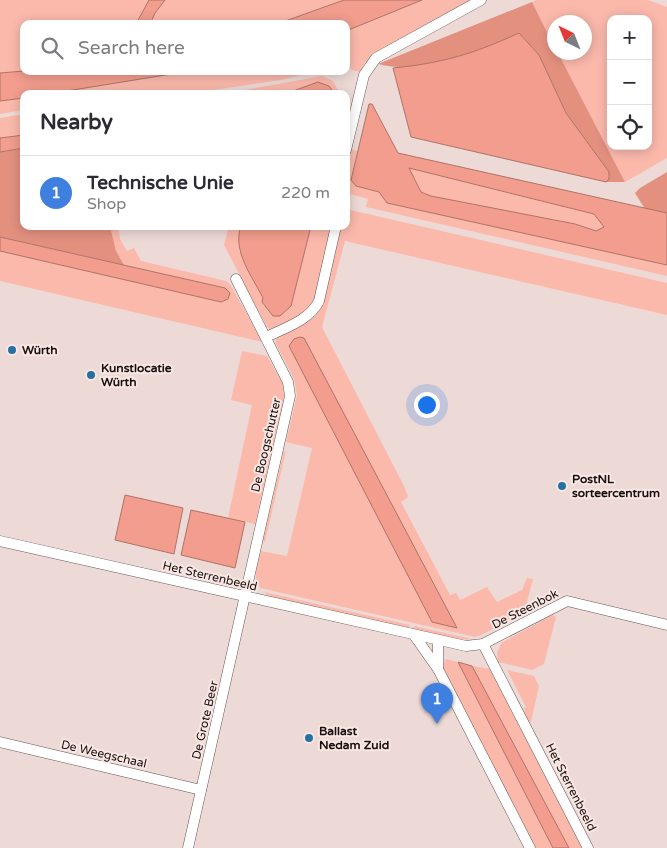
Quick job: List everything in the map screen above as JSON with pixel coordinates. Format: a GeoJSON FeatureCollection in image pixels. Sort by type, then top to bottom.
{"type":"FeatureCollection","features":[{"type":"Feature","properties":{"kind":"street"},"geometry":{"type":"LineString","coordinates":[[350,136],[364,75],[376,58],[481,0]]}},
{"type":"Feature","properties":{"kind":"street"},"geometry":{"type":"LineString","coordinates":[[266,338],[315,310],[319,301],[335,230]]}},
{"type":"Feature","properties":{"kind":"street","name":"De Boogschutter"},"geometry":{"type":"LineString","coordinates":[[236,279],[288,382],[290,396],[244,596]]}},
{"type":"Feature","properties":{"kind":"street","name":"Het Sterrenbeeld"},"geometry":{"type":"LineString","coordinates":[[0,540],[438,641],[466,646],[483,644],[588,848]]}},
{"type":"Feature","properties":{"kind":"street","name":"De Grote Beer"},"geometry":{"type":"LineString","coordinates":[[188,848],[244,596]]}},
{"type":"Feature","properties":{"kind":"street","name":"De Steenbok"},"geometry":{"type":"LineString","coordinates":[[483,644],[567,601],[667,625]]}},
{"type":"Feature","properties":{"kind":"street"},"geometry":{"type":"LineString","coordinates":[[414,635],[438,669],[530,848]]}},
{"type":"Feature","properties":{"kind":"street"},"geometry":{"type":"LineString","coordinates":[[438,641],[438,669]]}},
{"type":"Feature","properties":{"kind":"street","name":"De Weegschaal"},"geometry":{"type":"LineString","coordinates":[[0,742],[202,790]]}},
{"type":"Feature","properties":{"kind":"shaded area"},"geometry":{"type":"Polygon","coordinates":[[[0,0],[149,0],[138,20],[20,20],[20,71],[0,73],[0,0]]]}},
{"type":"Feature","properties":{"kind":"shaded area"},"geometry":{"type":"Polygon","coordinates":[[[149,0],[165,0],[152,20],[138,20],[149,0]]]}},
{"type":"Feature","properties":{"kind":"shaded area"},"geometry":{"type":"Polygon","coordinates":[[[165,0],[344,0],[288,20],[152,20],[165,0]]]}},
{"type":"Feature","properties":{"kind":"shaded area"},"geometry":{"type":"Polygon","coordinates":[[[344,0],[422,0],[350,29],[350,20],[288,20],[344,0]]]}},
{"type":"Feature","properties":{"kind":"shaded area"},"geometry":{"type":"Polygon","coordinates":[[[422,0],[472,0],[372,56],[364,64],[360,72],[350,69],[350,29],[422,0]]]}},
{"type":"Feature","properties":{"kind":"shaded area"},"geometry":{"type":"Polygon","coordinates":[[[536,0],[648,0],[667,7],[667,158],[625,182],[608,150],[652,150],[652,15],[607,15],[607,147],[562,60],[592,60],[592,15],[547,15],[547,32],[532,2],[536,0]]]}},
{"type":"Feature","properties":{"kind":"shaded area"},"geometry":{"type":"Polygon","coordinates":[[[532,2],[547,32],[547,60],[562,60],[625,182],[606,182],[609,179],[609,172],[566,113],[539,55],[519,33],[486,48],[433,64],[396,67],[378,64],[532,2]]]}},
{"type":"Feature","properties":{"kind":"shaded area"},"geometry":{"type":"Polygon","coordinates":[[[519,33],[539,55],[566,113],[609,172],[609,179],[606,182],[411,137],[393,68],[443,60],[487,47],[519,33]]]}},
{"type":"Feature","properties":{"kind":"shaded area"},"geometry":{"type":"Polygon","coordinates":[[[20,71],[20,75],[165,75],[73,90],[20,90],[20,98],[0,101],[0,73],[20,71]]]}},
{"type":"Feature","properties":{"kind":"shaded area"},"geometry":{"type":"Polygon","coordinates":[[[165,75],[302,75],[214,90],[73,90],[165,75]]]}},
{"type":"Feature","properties":{"kind":"shaded area"},"geometry":{"type":"Polygon","coordinates":[[[322,76],[333,81],[338,90],[329,90],[318,82],[296,90],[245,90],[322,76]]]}},
{"type":"Feature","properties":{"kind":"shaded area"},"geometry":{"type":"Polygon","coordinates":[[[318,82],[329,86],[332,90],[296,90],[318,82]]]}},
{"type":"Feature","properties":{"kind":"shaded area"},"geometry":{"type":"Polygon","coordinates":[[[20,98],[20,111],[0,114],[0,101],[20,98]]]}},
{"type":"Feature","properties":{"kind":"shaded area"},"geometry":{"type":"Polygon","coordinates":[[[369,104],[372,104],[398,153],[667,213],[667,265],[387,203],[379,192],[356,186],[351,180],[369,104]],[[409,168],[421,192],[431,196],[575,224],[596,231],[604,227],[594,214],[409,168]]]}},
{"type":"Feature","properties":{"kind":"shaded area"},"geometry":{"type":"Polygon","coordinates":[[[20,115],[20,136],[0,138],[0,118],[20,115]]]}},
{"type":"Feature","properties":{"kind":"shaded area"},"geometry":{"type":"Polygon","coordinates":[[[20,136],[20,149],[0,152],[0,138],[20,136]]]}},
{"type":"Feature","properties":{"kind":"shaded area"},"geometry":{"type":"Polygon","coordinates":[[[20,149],[20,230],[111,230],[116,251],[124,265],[0,237],[0,152],[20,149]]]}},
{"type":"Feature","properties":{"kind":"shaded area"},"geometry":{"type":"Polygon","coordinates":[[[350,149],[357,151],[351,180],[356,186],[379,192],[387,203],[667,265],[667,276],[366,207],[368,199],[350,194],[350,149]]]}},
{"type":"Feature","properties":{"kind":"shaded area"},"geometry":{"type":"Polygon","coordinates":[[[409,168],[595,214],[604,227],[596,231],[575,224],[431,196],[421,192],[409,168]]]}},
{"type":"Feature","properties":{"kind":"shaded area"},"geometry":{"type":"Polygon","coordinates":[[[667,172],[667,213],[645,209],[635,193],[667,172]]]}},
{"type":"Feature","properties":{"kind":"shaded area"},"geometry":{"type":"Polygon","coordinates":[[[350,210],[667,283],[667,315],[345,241],[322,327],[404,486],[408,497],[401,502],[450,595],[456,593],[460,600],[487,587],[497,602],[522,590],[527,578],[533,579],[524,613],[475,637],[260,588],[256,580],[256,572],[261,551],[287,556],[312,448],[286,442],[297,395],[294,379],[275,342],[279,334],[309,319],[338,230],[350,230],[350,210]]]}},
{"type":"Feature","properties":{"kind":"shaded area"},"geometry":{"type":"Polygon","coordinates":[[[111,230],[119,230],[120,239],[127,251],[134,248],[141,261],[226,281],[230,284],[263,342],[0,281],[0,251],[221,302],[228,299],[230,293],[225,288],[124,265],[116,251],[111,230]]]}},
{"type":"Feature","properties":{"kind":"shaded area"},"geometry":{"type":"Polygon","coordinates":[[[228,230],[241,230],[239,250],[263,298],[263,304],[273,316],[291,306],[310,230],[331,230],[315,300],[305,313],[271,330],[267,327],[224,245],[228,230]]]}},
{"type":"Feature","properties":{"kind":"shaded area"},"geometry":{"type":"Polygon","coordinates":[[[240,230],[310,230],[291,306],[280,316],[273,316],[262,302],[263,298],[244,263],[239,245],[240,230]]]}},
{"type":"Feature","properties":{"kind":"shaded area"},"geometry":{"type":"Polygon","coordinates":[[[0,237],[225,288],[230,293],[228,299],[221,302],[0,251],[0,237]]]}},
{"type":"Feature","properties":{"kind":"shaded area"},"geometry":{"type":"Polygon","coordinates":[[[304,338],[457,628],[432,622],[289,346],[294,339],[304,338]]]}},
{"type":"Feature","properties":{"kind":"shaded area"},"geometry":{"type":"Polygon","coordinates":[[[242,351],[267,356],[283,384],[284,396],[255,524],[228,518],[252,405],[231,400],[242,351]]]}},
{"type":"Feature","properties":{"kind":"shaded area"},"geometry":{"type":"Polygon","coordinates":[[[284,451],[286,451],[265,542],[263,541],[284,451]]]}},
{"type":"Feature","properties":{"kind":"shaded area"},"geometry":{"type":"Polygon","coordinates":[[[125,495],[183,508],[174,554],[115,540],[125,495]]]}},
{"type":"Feature","properties":{"kind":"shaded area"},"geometry":{"type":"Polygon","coordinates":[[[191,510],[245,522],[235,568],[181,555],[191,510]]]}},
{"type":"Feature","properties":{"kind":"shaded area"},"geometry":{"type":"Polygon","coordinates":[[[264,592],[410,625],[408,628],[269,596],[264,592]]]}},
{"type":"Feature","properties":{"kind":"shaded area"},"geometry":{"type":"Polygon","coordinates":[[[552,615],[556,617],[544,664],[532,670],[498,662],[497,653],[501,643],[552,615]]]}},
{"type":"Feature","properties":{"kind":"shaded area"},"geometry":{"type":"Polygon","coordinates":[[[414,626],[476,640],[456,639],[412,629],[414,626]]]}},
{"type":"Feature","properties":{"kind":"shaded area"},"geometry":{"type":"Polygon","coordinates":[[[445,659],[458,662],[553,848],[535,848],[443,668],[445,659]]]}},
{"type":"Feature","properties":{"kind":"shaded area"},"geometry":{"type":"Polygon","coordinates":[[[458,662],[472,666],[569,848],[553,848],[458,662]]]}},
{"type":"Feature","properties":{"kind":"shaded area"},"geometry":{"type":"Polygon","coordinates":[[[472,666],[492,669],[585,848],[569,848],[472,666]]]}},
{"type":"Feature","properties":{"kind":"shaded area"},"geometry":{"type":"Polygon","coordinates":[[[507,670],[534,676],[539,686],[531,722],[525,720],[524,709],[526,707],[507,670]]]}},
{"type":"Feature","properties":{"kind":"place","name":"Würth"},"geometry":{"type":"Point","coordinates":[12,350]}},
{"type":"Feature","properties":{"kind":"place","name":"Kunstlocatie Würth"},"geometry":{"type":"Point","coordinates":[91,375]}},
{"type":"Feature","properties":{"kind":"place","name":"PostNL sorteercentrum"},"geometry":{"type":"Point","coordinates":[562,486]}},
{"type":"Feature","properties":{"kind":"place","name":"Technische Unie"},"geometry":{"type":"Point","coordinates":[437,724]}},
{"type":"Feature","properties":{"kind":"place","name":"Ballast Nedam Zuid"},"geometry":{"type":"Point","coordinates":[309,738]}}]}
